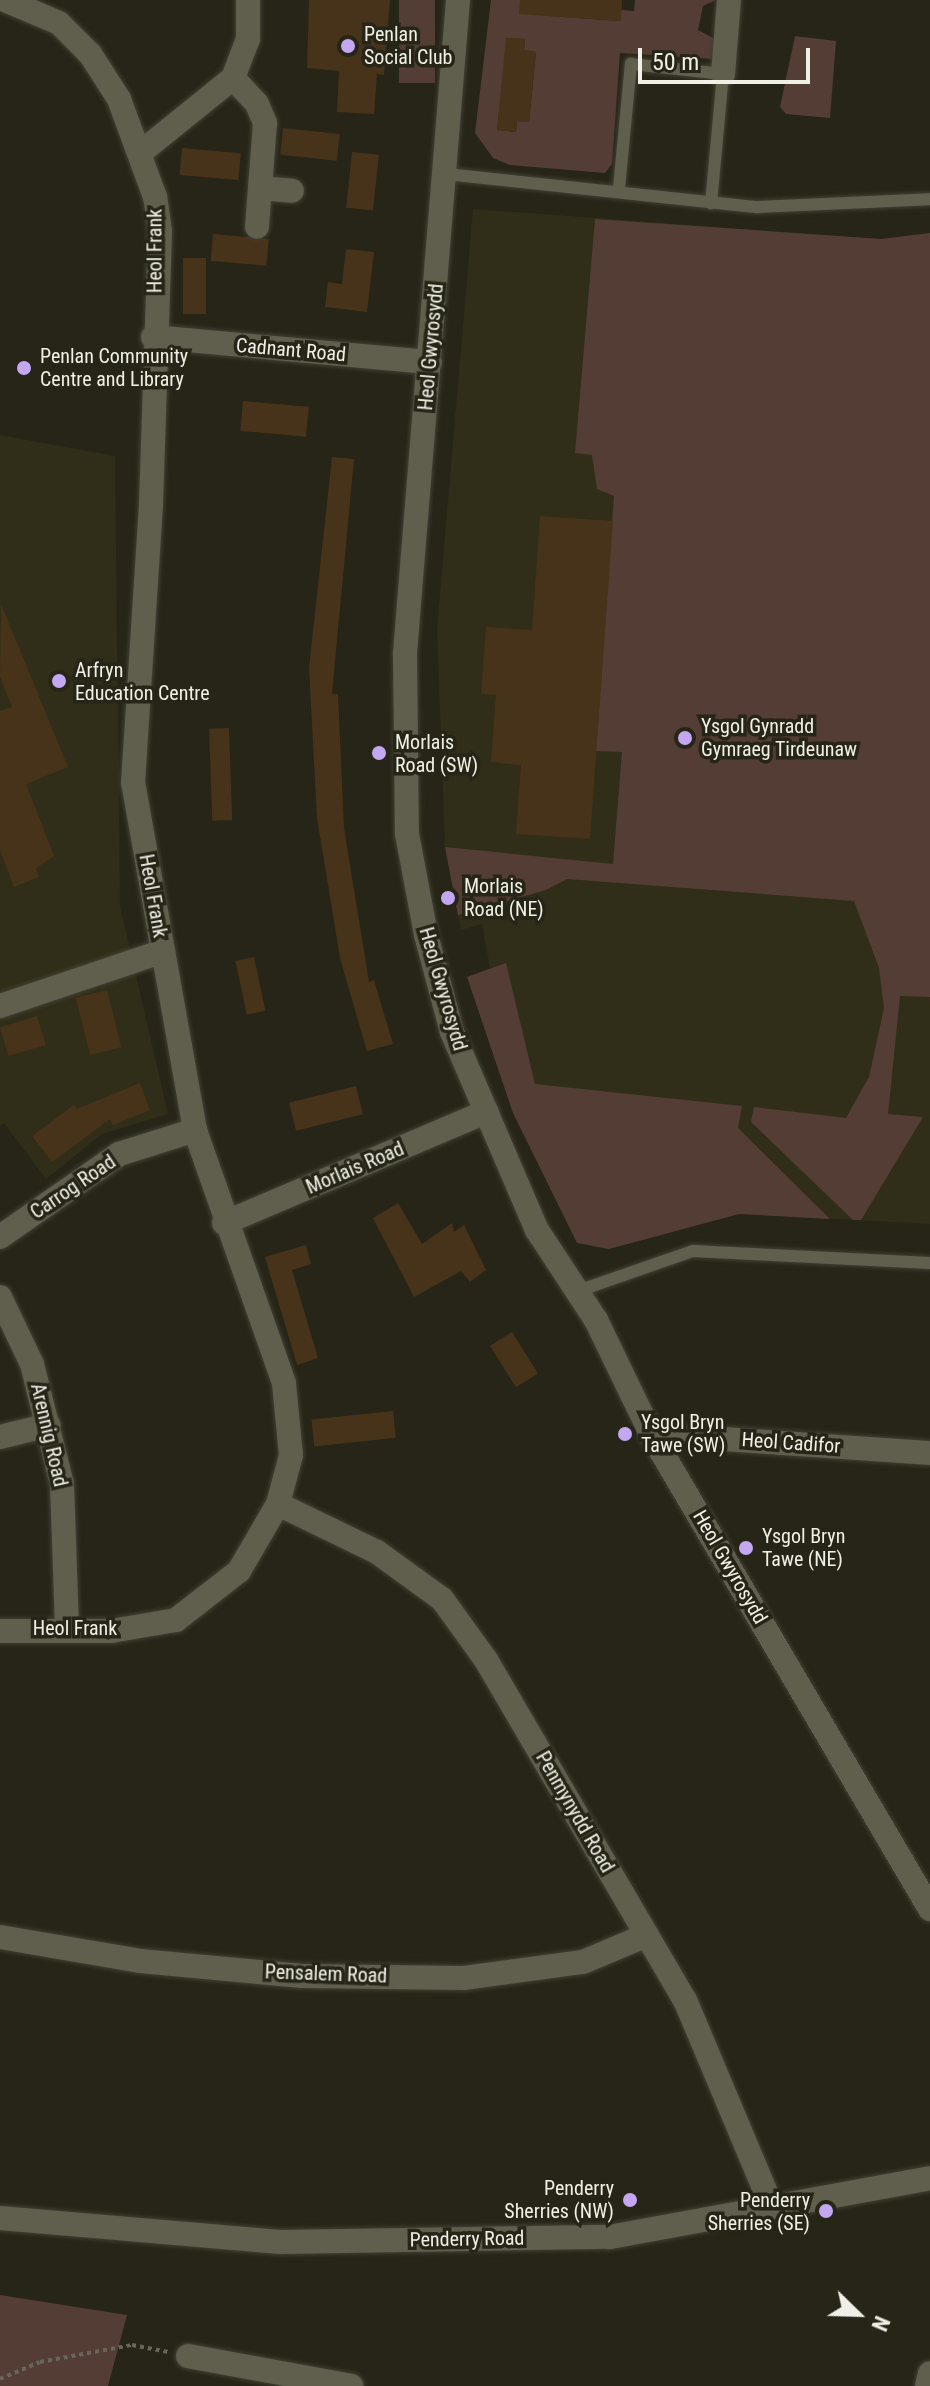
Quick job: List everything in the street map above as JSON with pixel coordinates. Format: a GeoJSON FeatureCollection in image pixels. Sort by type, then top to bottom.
{"type":"FeatureCollection","features":[{"type":"Feature","properties":{"kind":"street"},"geometry":{"type":"LineString","coordinates":[[140,153],[233,78],[248,39],[248,0]]}},
{"type":"Feature","properties":{"kind":"street","name":"Heol Gwyrosydd"},"geometry":{"type":"LineString","coordinates":[[458,0],[405,653],[407,834],[452,1032],[537,1230],[596,1320],[651,1434],[930,1909]]}},
{"type":"Feature","properties":{"kind":"street"},"geometry":{"type":"LineString","coordinates":[[723,74],[729,0]]}},
{"type":"Feature","properties":{"kind":"street","name":"Heol Frank"},"geometry":{"type":"LineString","coordinates":[[0,1631],[67,1628],[111,1631],[176,1620],[239,1571],[278,1504],[291,1455],[284,1383],[224,1223],[195,1130],[133,783],[151,504],[153,337],[160,231],[140,153],[119,99],[90,54],[59,23],[20,2]]}},
{"type":"Feature","properties":{"kind":"street"},"geometry":{"type":"LineString","coordinates":[[233,78],[257,104],[265,123],[257,227]]}},
{"type":"Feature","properties":{"kind":"street"},"geometry":{"type":"LineString","coordinates":[[260,188],[292,191]]}},
{"type":"Feature","properties":{"kind":"street","name":"Cadnant Road"},"geometry":{"type":"LineString","coordinates":[[153,337],[430,362]]}},
{"type":"Feature","properties":{"kind":"street"},"geometry":{"type":"LineString","coordinates":[[0,1006],[163,951]]}},
{"type":"Feature","properties":{"kind":"street","name":"Morlais Road"},"geometry":{"type":"LineString","coordinates":[[224,1223],[486,1112]]}},
{"type":"Feature","properties":{"kind":"street","name":"Carrog Road"},"geometry":{"type":"LineString","coordinates":[[0,1237],[119,1154],[195,1130]]}},
{"type":"Feature","properties":{"kind":"street","name":"Arennig Road"},"geometry":{"type":"LineString","coordinates":[[0,1297],[32,1364],[62,1484],[67,1628]]}},
{"type":"Feature","properties":{"kind":"street"},"geometry":{"type":"LineString","coordinates":[[0,1437],[49,1425]]}},
{"type":"Feature","properties":{"kind":"street","name":"Heol Cadifor"},"geometry":{"type":"LineString","coordinates":[[651,1434],[930,1453]]}},
{"type":"Feature","properties":{"kind":"street","name":"Penmynydd Road"},"geometry":{"type":"LineString","coordinates":[[278,1504],[377,1552],[442,1599],[486,1660],[691,2013],[772,2207]]}},
{"type":"Feature","properties":{"kind":"street","name":"Pensalem Road"},"geometry":{"type":"LineString","coordinates":[[0,1937],[140,1961],[272,1973],[464,1978],[583,1962],[647,1935]]}},
{"type":"Feature","properties":{"kind":"street","name":"Penderry Road"},"geometry":{"type":"LineString","coordinates":[[0,2218],[327,2241],[610,2237],[930,2178]]}},
{"type":"Feature","properties":{"kind":"street"},"geometry":{"type":"LineString","coordinates":[[188,2356],[351,2386]]}},
{"type":"Feature","properties":{"kind":"street"},"geometry":{"type":"LineString","coordinates":[[927,2386],[930,2373]]}},
{"type":"Feature","properties":{"kind":"lane"},"geometry":{"type":"LineString","coordinates":[[619,188],[631,64],[723,74],[711,203]]}},
{"type":"Feature","properties":{"kind":"lane"},"geometry":{"type":"LineString","coordinates":[[446,174],[619,188],[711,203],[816,208],[930,199]]}},
{"type":"Feature","properties":{"kind":"lane"},"geometry":{"type":"LineString","coordinates":[[575,1292],[693,1251],[930,1263]]}},
{"type":"Feature","properties":{"kind":"path"},"geometry":{"type":"LineString","coordinates":[[0,2379],[40,2362],[132,2345],[188,2356]]}},
{"type":"Feature","properties":{"kind":"shaded area"},"geometry":{"type":"Polygon","coordinates":[[[399,0],[435,0],[435,83],[399,83],[399,0]]]}},
{"type":"Feature","properties":{"kind":"shaded area"},"geometry":{"type":"Polygon","coordinates":[[[491,0],[537,0],[549,16],[620,21],[621,10],[634,11],[635,0],[716,0],[703,6],[698,30],[715,39],[714,59],[620,53],[612,164],[605,173],[510,165],[493,158],[475,133],[491,0]],[[507,38],[497,130],[516,132],[517,121],[529,122],[536,52],[524,50],[525,39],[507,38]]]}},
{"type":"Feature","properties":{"kind":"shaded area"},"geometry":{"type":"Polygon","coordinates":[[[795,36],[836,41],[830,118],[786,114],[780,107],[795,36]]]}},
{"type":"Feature","properties":{"kind":"shaded area","name":"Ysgol Gynradd Gymraeg Tirdeunaw"},"geometry":{"type":"Polygon","coordinates":[[[473,209],[881,239],[930,233],[930,1224],[739,1214],[609,1249],[592,1247],[513,1113],[468,977],[490,968],[482,924],[461,930],[445,847],[437,629],[473,209]]]}},
{"type":"Feature","properties":{"kind":"shaded area"},"geometry":{"type":"Polygon","coordinates":[[[595,219],[881,239],[930,233],[930,997],[900,996],[888,1114],[923,1117],[861,1220],[853,1220],[751,1122],[754,1107],[846,1118],[869,1077],[884,1008],[879,968],[854,901],[567,879],[546,890],[458,915],[445,847],[613,864],[622,752],[596,751],[614,496],[597,489],[592,455],[575,453],[595,219]]]}},
{"type":"Feature","properties":{"kind":"shaded area","name":"Arfryn Education Centre"},"geometry":{"type":"Polygon","coordinates":[[[0,435],[115,456],[120,906],[168,1114],[102,1134],[46,1179],[4,1123],[0,1126],[0,435]]]}},
{"type":"Feature","properties":{"kind":"shaded area"},"geometry":{"type":"Polygon","coordinates":[[[506,963],[535,1084],[742,1106],[738,1128],[830,1219],[739,1214],[609,1249],[577,1243],[513,1113],[467,977],[506,963]]]}},
{"type":"Feature","properties":{"kind":"shaded area"},"geometry":{"type":"Polygon","coordinates":[[[0,2295],[127,2315],[108,2386],[0,2386],[0,2295]]]}},
{"type":"Feature","properties":{"kind":"building","name":"Penlan Social Club"},"geometry":{"type":"Polygon","coordinates":[[[309,0],[390,0],[384,75],[377,74],[374,114],[337,112],[339,71],[307,68],[309,0]]]}},
{"type":"Feature","properties":{"kind":"building"},"geometry":{"type":"Polygon","coordinates":[[[520,0],[622,0],[621,21],[519,14],[520,0]]]}},
{"type":"Feature","properties":{"kind":"building"},"geometry":{"type":"Polygon","coordinates":[[[506,38],[525,39],[524,50],[536,52],[529,122],[517,121],[516,132],[497,130],[506,38]]]}},
{"type":"Feature","properties":{"kind":"building"},"geometry":{"type":"Polygon","coordinates":[[[283,128],[340,134],[337,161],[280,155],[283,128]]]}},
{"type":"Feature","properties":{"kind":"building"},"geometry":{"type":"Polygon","coordinates":[[[182,148],[241,153],[238,180],[180,175],[182,148]]]}},
{"type":"Feature","properties":{"kind":"building"},"geometry":{"type":"Polygon","coordinates":[[[352,152],[379,155],[373,211],[346,208],[352,152]]]}},
{"type":"Feature","properties":{"kind":"building"},"geometry":{"type":"Polygon","coordinates":[[[213,234],[269,239],[266,266],[211,261],[213,234]]]}},
{"type":"Feature","properties":{"kind":"building"},"geometry":{"type":"Polygon","coordinates":[[[346,249],[374,252],[367,312],[325,307],[328,282],[342,284],[346,249]]]}},
{"type":"Feature","properties":{"kind":"building"},"geometry":{"type":"Polygon","coordinates":[[[183,258],[206,258],[206,314],[183,314],[183,258]]]}},
{"type":"Feature","properties":{"kind":"building"},"geometry":{"type":"Polygon","coordinates":[[[243,401],[309,407],[306,437],[240,431],[243,401]]]}},
{"type":"Feature","properties":{"kind":"building"},"geometry":{"type":"Polygon","coordinates":[[[332,457],[354,459],[332,694],[338,694],[344,828],[369,982],[374,980],[393,1044],[367,1051],[340,958],[317,818],[309,668],[332,457]]]}},
{"type":"Feature","properties":{"kind":"building"},"geometry":{"type":"Polygon","coordinates":[[[540,516],[613,521],[590,839],[516,834],[521,765],[491,762],[496,695],[481,694],[486,627],[532,630],[540,516]]]}},
{"type":"Feature","properties":{"kind":"building"},"geometry":{"type":"Polygon","coordinates":[[[1,604],[68,767],[26,784],[54,856],[36,868],[39,877],[14,887],[0,850],[0,711],[12,707],[0,677],[1,604]]]}},
{"type":"Feature","properties":{"kind":"building"},"geometry":{"type":"Polygon","coordinates":[[[229,728],[232,820],[212,821],[209,729],[229,728]]]}},
{"type":"Feature","properties":{"kind":"building"},"geometry":{"type":"Polygon","coordinates":[[[254,957],[265,1011],[247,1015],[235,961],[254,957]]]}},
{"type":"Feature","properties":{"kind":"building"},"geometry":{"type":"Polygon","coordinates":[[[107,990],[121,1047],[90,1055],[76,998],[107,990]]]}},
{"type":"Feature","properties":{"kind":"building"},"geometry":{"type":"Polygon","coordinates":[[[37,1016],[46,1045],[8,1056],[0,1027],[37,1016]]]}},
{"type":"Feature","properties":{"kind":"building"},"geometry":{"type":"Polygon","coordinates":[[[140,1083],[150,1110],[113,1125],[110,1119],[52,1162],[32,1136],[74,1105],[77,1109],[140,1083]]]}},
{"type":"Feature","properties":{"kind":"building"},"geometry":{"type":"Polygon","coordinates":[[[356,1086],[363,1114],[296,1131],[289,1103],[356,1086]]]}},
{"type":"Feature","properties":{"kind":"building"},"geometry":{"type":"Polygon","coordinates":[[[398,1203],[422,1244],[452,1223],[454,1232],[464,1225],[486,1270],[470,1282],[461,1271],[414,1297],[373,1218],[398,1203]]]}},
{"type":"Feature","properties":{"kind":"building"},"geometry":{"type":"Polygon","coordinates":[[[306,1245],[311,1264],[292,1270],[318,1358],[297,1365],[265,1257],[306,1245]]]}},
{"type":"Feature","properties":{"kind":"building"},"geometry":{"type":"Polygon","coordinates":[[[512,1332],[538,1374],[516,1387],[490,1346],[512,1332]]]}},
{"type":"Feature","properties":{"kind":"building"},"geometry":{"type":"Polygon","coordinates":[[[393,1411],[396,1438],[314,1446],[311,1420],[393,1411]]]}},
{"type":"Feature","properties":{"kind":"place","name":"Penlan Social Club"},"geometry":{"type":"Point","coordinates":[348,46]}},
{"type":"Feature","properties":{"kind":"place","name":"Penlan Community Centre and Library"},"geometry":{"type":"Point","coordinates":[24,368]}},
{"type":"Feature","properties":{"kind":"place","name":"Arfryn Education Centre"},"geometry":{"type":"Point","coordinates":[59,681]}},
{"type":"Feature","properties":{"kind":"place","name":"Ysgol Gynradd Gymraeg Tirdeunaw"},"geometry":{"type":"Point","coordinates":[685,738]}},
{"type":"Feature","properties":{"kind":"place","name":"Morlais Road (SW)"},"geometry":{"type":"Point","coordinates":[379,753]}},
{"type":"Feature","properties":{"kind":"place","name":"Morlais Road (NE)"},"geometry":{"type":"Point","coordinates":[448,898]}},
{"type":"Feature","properties":{"kind":"place","name":"Ysgol Bryn Tawe (SW)"},"geometry":{"type":"Point","coordinates":[625,1434]}},
{"type":"Feature","properties":{"kind":"place","name":"Ysgol Bryn Tawe (NE)"},"geometry":{"type":"Point","coordinates":[746,1548]}},
{"type":"Feature","properties":{"kind":"place","name":"Penderry Sherries (NW)"},"geometry":{"type":"Point","coordinates":[630,2200]}},
{"type":"Feature","properties":{"kind":"place","name":"Penderry Sherries (SE)"},"geometry":{"type":"Point","coordinates":[826,2211]}}]}
